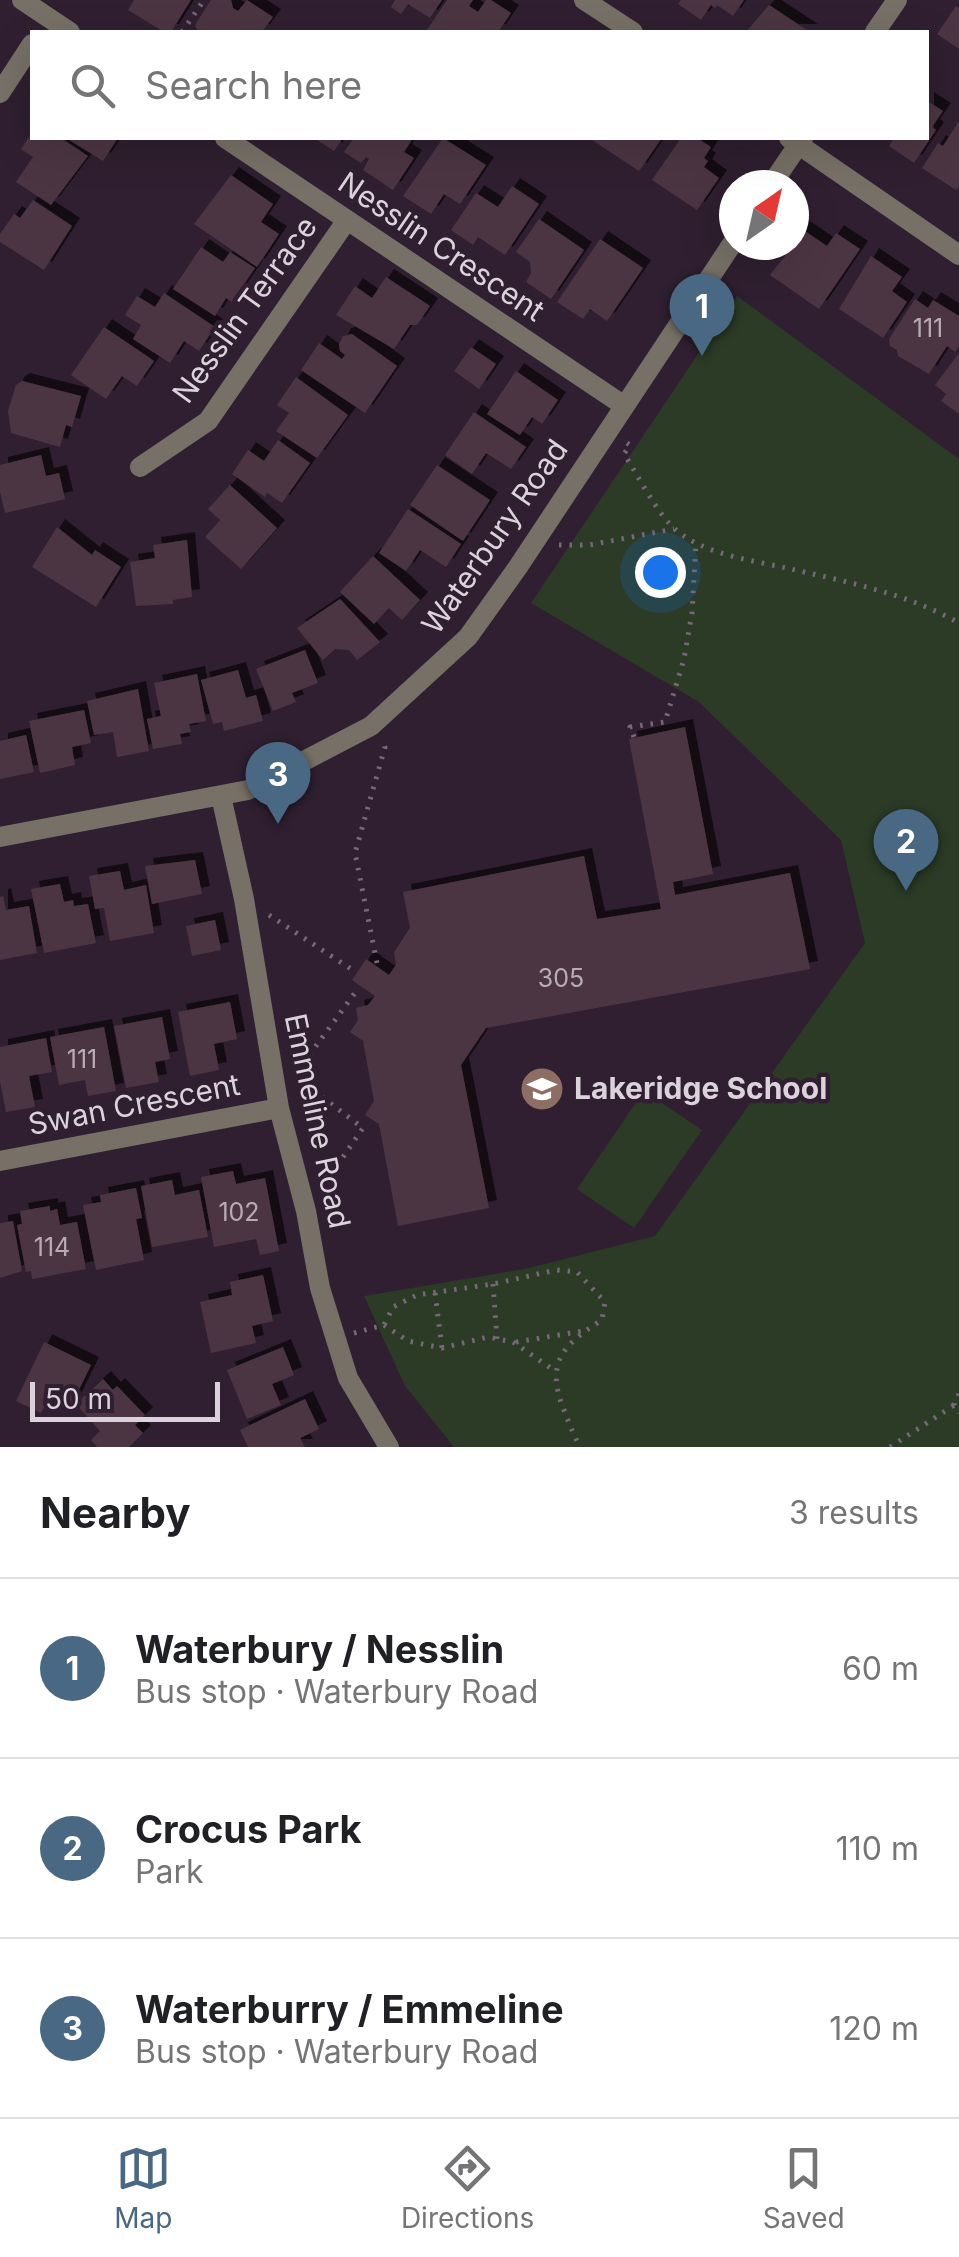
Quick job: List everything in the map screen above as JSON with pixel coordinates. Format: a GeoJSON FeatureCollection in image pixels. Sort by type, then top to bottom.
{"type":"FeatureCollection","features":[{"type":"Feature","properties":{"kind":"street"},"geometry":{"type":"LineString","coordinates":[[22,0],[45,26]]}},
{"type":"Feature","properties":{"kind":"street"},"geometry":{"type":"LineString","coordinates":[[584,0],[630,30]]}},
{"type":"Feature","properties":{"kind":"street"},"geometry":{"type":"LineString","coordinates":[[876,30],[897,0]]}},
{"type":"Feature","properties":{"kind":"street"},"geometry":{"type":"LineString","coordinates":[[0,93],[30,47]]}},
{"type":"Feature","properties":{"kind":"street","name":"Nesslin Crescent"},"geometry":{"type":"LineString","coordinates":[[228,140],[624,405]]}},
{"type":"Feature","properties":{"kind":"street"},"geometry":{"type":"LineString","coordinates":[[780,170],[797,140],[959,255]]}},
{"type":"Feature","properties":{"kind":"street","name":"Nesslin Terrace"},"geometry":{"type":"LineString","coordinates":[[140,466],[208,421],[347,220]]}},
{"type":"Feature","properties":{"kind":"street","name":"Waterbury Road"},"geometry":{"type":"LineString","coordinates":[[0,837],[248,790],[372,726],[468,636],[721,260]]}},
{"type":"Feature","properties":{"kind":"street","name":"Emmeline Road"},"geometry":{"type":"LineString","coordinates":[[221,796],[244,899],[279,1108],[335,1342],[348,1378],[389,1447]]}},
{"type":"Feature","properties":{"kind":"street","name":"Swan Crescent"},"geometry":{"type":"LineString","coordinates":[[0,1161],[279,1108]]}},
{"type":"Feature","properties":{"kind":"path"},"geometry":{"type":"LineString","coordinates":[[183,30],[204,0]]}},
{"type":"Feature","properties":{"kind":"path"},"geometry":{"type":"LineString","coordinates":[[608,429],[630,445],[624,454],[674,528],[696,543],[729,555],[867,587],[959,623]]}},
{"type":"Feature","properties":{"kind":"path"},"geometry":{"type":"LineString","coordinates":[[562,547],[674,528]]}},
{"type":"Feature","properties":{"kind":"path"},"geometry":{"type":"LineString","coordinates":[[634,736],[630,728],[665,722],[684,659],[692,613],[696,543]]}},
{"type":"Feature","properties":{"kind":"path"},"geometry":{"type":"LineString","coordinates":[[372,726],[385,746],[355,853],[378,963]]}},
{"type":"Feature","properties":{"kind":"path"},"geometry":{"type":"LineString","coordinates":[[269,915],[354,971]]}},
{"type":"Feature","properties":{"kind":"path"},"geometry":{"type":"LineString","coordinates":[[323,1186],[363,1128],[294,1076],[358,990]]}},
{"type":"Feature","properties":{"kind":"path"},"geometry":{"type":"LineString","coordinates":[[384,1325],[393,1307],[418,1295],[556,1270],[578,1272],[604,1302],[602,1320],[564,1349],[555,1371],[556,1390],[580,1447]]}},
{"type":"Feature","properties":{"kind":"path"},"geometry":{"type":"LineString","coordinates":[[493,1284],[497,1340]]}},
{"type":"Feature","properties":{"kind":"path"},"geometry":{"type":"LineString","coordinates":[[434,1293],[442,1348]]}},
{"type":"Feature","properties":{"kind":"path"},"geometry":{"type":"LineString","coordinates":[[358,1331],[384,1325],[408,1342],[442,1348],[488,1337],[513,1342],[583,1331]]}},
{"type":"Feature","properties":{"kind":"path"},"geometry":{"type":"LineString","coordinates":[[513,1342],[555,1371]]}},
{"type":"Feature","properties":{"kind":"path"},"geometry":{"type":"LineString","coordinates":[[890,1447],[957,1400],[959,1413]]}},
{"type":"Feature","properties":{"kind":"green space"},"geometry":{"type":"Polygon","coordinates":[[[737,296],[959,459],[959,1447],[454,1447],[405,1386],[364,1296],[525,1269],[655,1236],[865,943],[841,840],[699,702],[531,603],[737,296]]]}},
{"type":"Feature","properties":{"kind":"green space"},"geometry":{"type":"Polygon","coordinates":[[[644,1091],[702,1130],[634,1228],[577,1189],[644,1091]]]}},
{"type":"Feature","properties":{"kind":"building"},"geometry":{"type":"Polygon","coordinates":[[[134,0],[191,0],[172,30],[161,30],[128,10],[134,0]]]}},
{"type":"Feature","properties":{"kind":"building"},"geometry":{"type":"Polygon","coordinates":[[[211,0],[231,0],[238,11],[247,0],[273,17],[263,30],[197,30],[195,25],[211,0]]]}},
{"type":"Feature","properties":{"kind":"building"},"geometry":{"type":"Polygon","coordinates":[[[395,0],[442,0],[430,18],[408,4],[401,14],[391,7],[395,0]]]}},
{"type":"Feature","properties":{"kind":"building"},"geometry":{"type":"Polygon","coordinates":[[[447,0],[473,0],[469,6],[478,12],[486,0],[491,0],[511,13],[499,30],[427,30],[447,0]]]}},
{"type":"Feature","properties":{"kind":"building"},"geometry":{"type":"Polygon","coordinates":[[[681,0],[744,0],[733,16],[711,5],[701,20],[678,4],[681,0]]]}},
{"type":"Feature","properties":{"kind":"building"},"geometry":{"type":"Polygon","coordinates":[[[769,5],[807,30],[748,30],[769,5]]]}},
{"type":"Feature","properties":{"kind":"building"},"geometry":{"type":"Polygon","coordinates":[[[956,6],[959,8],[959,49],[937,34],[956,6]]]}},
{"type":"Feature","properties":{"kind":"building"},"geometry":{"type":"Polygon","coordinates":[[[929,102],[943,111],[932,127],[936,130],[914,163],[889,146],[893,140],[929,140],[929,102]]]}},
{"type":"Feature","properties":{"kind":"building"},"geometry":{"type":"Polygon","coordinates":[[[959,121],[959,186],[956,190],[922,168],[959,121]]]}},
{"type":"Feature","properties":{"kind":"building"},"geometry":{"type":"Polygon","coordinates":[[[30,136],[30,140],[64,140],[88,156],[51,205],[16,182],[33,157],[21,149],[30,136]]]}},
{"type":"Feature","properties":{"kind":"building"},"geometry":{"type":"Polygon","coordinates":[[[69,140],[117,140],[103,161],[69,140]]]}},
{"type":"Feature","properties":{"kind":"building"},"geometry":{"type":"Polygon","coordinates":[[[317,140],[342,140],[334,151],[317,140]]]}},
{"type":"Feature","properties":{"kind":"building"},"geometry":{"type":"Polygon","coordinates":[[[353,140],[412,140],[404,152],[414,158],[393,190],[363,170],[369,159],[366,157],[361,163],[344,152],[353,140]]]}},
{"type":"Feature","properties":{"kind":"building"},"geometry":{"type":"Polygon","coordinates":[[[442,140],[486,165],[460,204],[444,194],[431,214],[403,196],[442,140]]]}},
{"type":"Feature","properties":{"kind":"building"},"geometry":{"type":"Polygon","coordinates":[[[592,140],[661,140],[639,171],[592,140]]]}},
{"type":"Feature","properties":{"kind":"building"},"geometry":{"type":"Polygon","coordinates":[[[680,140],[700,140],[711,147],[704,167],[719,178],[697,210],[652,180],[680,140]]]}},
{"type":"Feature","properties":{"kind":"building"},"geometry":{"type":"Polygon","coordinates":[[[231,175],[273,204],[261,222],[279,234],[257,267],[194,224],[231,175]]]}},
{"type":"Feature","properties":{"kind":"building"},"geometry":{"type":"Polygon","coordinates":[[[512,186],[539,204],[505,255],[478,237],[473,245],[451,230],[476,193],[498,207],[512,186]]]}},
{"type":"Feature","properties":{"kind":"building"},"geometry":{"type":"Polygon","coordinates":[[[33,200],[72,226],[44,270],[0,242],[0,234],[14,214],[20,218],[33,200]]]}},
{"type":"Feature","properties":{"kind":"building"},"geometry":{"type":"Polygon","coordinates":[[[539,219],[584,250],[551,299],[526,282],[531,273],[530,262],[516,252],[539,219]]]}},
{"type":"Feature","properties":{"kind":"building"},"geometry":{"type":"Polygon","coordinates":[[[836,233],[860,249],[819,309],[770,275],[782,260],[809,260],[809,234],[827,246],[836,233]]]}},
{"type":"Feature","properties":{"kind":"building"},"geometry":{"type":"Polygon","coordinates":[[[600,239],[643,268],[607,321],[590,309],[583,319],[557,302],[600,239]]]}},
{"type":"Feature","properties":{"kind":"building"},"geometry":{"type":"Polygon","coordinates":[[[201,247],[223,262],[230,252],[255,268],[232,302],[226,298],[215,316],[173,289],[201,247]]]}},
{"type":"Feature","properties":{"kind":"building"},"geometry":{"type":"Polygon","coordinates":[[[871,256],[902,277],[892,291],[907,302],[883,338],[839,309],[871,256]]]}},
{"type":"Feature","properties":{"kind":"building"},"geometry":{"type":"Polygon","coordinates":[[[386,277],[430,306],[417,325],[410,325],[394,349],[336,315],[355,286],[372,298],[386,277]]]}},
{"type":"Feature","properties":{"kind":"building"},"geometry":{"type":"Polygon","coordinates":[[[164,293],[215,327],[199,351],[184,341],[170,363],[133,339],[141,325],[125,315],[137,296],[155,307],[164,293]]]}},
{"type":"Feature","properties":{"kind":"building"},"geometry":{"type":"Polygon","coordinates":[[[915,299],[928,308],[933,300],[959,316],[959,346],[955,352],[947,346],[929,374],[898,356],[890,346],[889,339],[915,299]]]}},
{"type":"Feature","properties":{"kind":"building"},"geometry":{"type":"Polygon","coordinates":[[[104,327],[154,361],[137,386],[122,376],[106,399],[71,375],[104,327]]]}},
{"type":"Feature","properties":{"kind":"building"},"geometry":{"type":"Polygon","coordinates":[[[352,334],[397,366],[365,413],[301,370],[319,343],[342,359],[345,355],[339,344],[343,336],[352,334]]]}},
{"type":"Feature","properties":{"kind":"building"},"geometry":{"type":"Polygon","coordinates":[[[471,347],[496,364],[479,389],[454,371],[471,347]]]}},
{"type":"Feature","properties":{"kind":"building"},"geometry":{"type":"Polygon","coordinates":[[[959,353],[959,414],[941,401],[946,394],[935,385],[959,353]]]}},
{"type":"Feature","properties":{"kind":"building"},"geometry":{"type":"Polygon","coordinates":[[[516,371],[558,400],[542,424],[532,417],[520,435],[487,414],[516,371]]]}},
{"type":"Feature","properties":{"kind":"building"},"geometry":{"type":"Polygon","coordinates":[[[296,377],[348,415],[317,458],[276,431],[289,413],[277,405],[296,377]]]}},
{"type":"Feature","properties":{"kind":"building"},"geometry":{"type":"Polygon","coordinates":[[[22,381],[81,396],[72,427],[66,425],[60,447],[11,433],[8,411],[16,385],[22,381]]]}},
{"type":"Feature","properties":{"kind":"building"},"geometry":{"type":"Polygon","coordinates":[[[474,412],[526,447],[511,469],[486,453],[472,474],[445,455],[474,412]]]}},
{"type":"Feature","properties":{"kind":"building"},"geometry":{"type":"Polygon","coordinates":[[[278,440],[310,463],[282,503],[267,493],[265,497],[232,474],[248,450],[264,461],[278,440]]]}},
{"type":"Feature","properties":{"kind":"building"},"geometry":{"type":"Polygon","coordinates":[[[41,455],[46,476],[59,473],[65,499],[5,513],[0,465],[41,455]]]}},
{"type":"Feature","properties":{"kind":"building"},"geometry":{"type":"Polygon","coordinates":[[[437,465],[490,500],[463,541],[410,505],[437,465]]]}},
{"type":"Feature","properties":{"kind":"building"},"geometry":{"type":"Polygon","coordinates":[[[230,485],[277,528],[241,569],[205,537],[220,520],[208,509],[230,485]]]}},
{"type":"Feature","properties":{"kind":"building"},"geometry":{"type":"Polygon","coordinates":[[[408,509],[461,544],[446,567],[420,550],[406,571],[379,553],[408,509]]]}},
{"type":"Feature","properties":{"kind":"building"},"geometry":{"type":"Polygon","coordinates":[[[57,527],[92,555],[95,550],[121,567],[96,607],[32,567],[57,527]]]}},
{"type":"Feature","properties":{"kind":"building"},"geometry":{"type":"Polygon","coordinates":[[[187,540],[192,597],[173,600],[173,604],[136,606],[130,562],[155,558],[153,545],[187,540]]]}},
{"type":"Feature","properties":{"kind":"building"},"geometry":{"type":"Polygon","coordinates":[[[373,556],[420,600],[402,620],[389,608],[374,624],[340,592],[373,556]]]}},
{"type":"Feature","properties":{"kind":"building"},"geometry":{"type":"Polygon","coordinates":[[[340,599],[380,642],[357,660],[349,650],[335,649],[323,660],[297,628],[340,599]]]}},
{"type":"Feature","properties":{"kind":"building"},"geometry":{"type":"Polygon","coordinates":[[[305,650],[318,683],[292,693],[296,702],[273,711],[256,669],[305,650]]]}},
{"type":"Feature","properties":{"kind":"building"},"geometry":{"type":"Polygon","coordinates":[[[238,670],[246,698],[256,695],[263,721],[224,731],[222,722],[213,724],[201,680],[238,670]]]}},
{"type":"Feature","properties":{"kind":"building"},"geometry":{"type":"Polygon","coordinates":[[[197,674],[206,721],[189,724],[191,732],[180,734],[182,744],[153,749],[147,719],[161,716],[154,683],[197,674]]]}},
{"type":"Feature","properties":{"kind":"building"},"geometry":{"type":"Polygon","coordinates":[[[138,689],[149,751],[117,757],[113,732],[94,735],[87,701],[138,689]]]}},
{"type":"Feature","properties":{"kind":"building"},"geometry":{"type":"Polygon","coordinates":[[[84,710],[91,743],[72,747],[75,765],[40,773],[29,721],[84,710]]]}},
{"type":"Feature","properties":{"kind":"building"},"geometry":{"type":"Polygon","coordinates":[[[685,727],[713,874],[673,882],[675,895],[790,873],[810,969],[486,1028],[461,1065],[489,1208],[398,1226],[379,1124],[365,1115],[374,1101],[363,1041],[350,1032],[358,1020],[356,1008],[368,1005],[375,996],[352,980],[366,959],[389,975],[396,965],[394,952],[410,928],[403,892],[584,856],[597,919],[661,909],[629,739],[685,727]]]}},
{"type":"Feature","properties":{"kind":"building"},"geometry":{"type":"Polygon","coordinates":[[[26,735],[34,772],[0,779],[0,741],[26,735]]]}},
{"type":"Feature","properties":{"kind":"building"},"geometry":{"type":"Polygon","coordinates":[[[195,860],[202,894],[152,904],[145,866],[195,860]]]}},
{"type":"Feature","properties":{"kind":"building"},"geometry":{"type":"Polygon","coordinates":[[[120,871],[124,890],[146,885],[154,933],[110,941],[104,908],[95,909],[89,876],[120,871]]]}},
{"type":"Feature","properties":{"kind":"building"},"geometry":{"type":"Polygon","coordinates":[[[60,884],[64,902],[73,900],[74,906],[88,904],[96,943],[44,953],[31,889],[60,884]]]}},
{"type":"Feature","properties":{"kind":"building"},"geometry":{"type":"Polygon","coordinates":[[[3,896],[6,910],[29,906],[37,953],[0,960],[3,896]]]}},
{"type":"Feature","properties":{"kind":"building"},"geometry":{"type":"Polygon","coordinates":[[[215,920],[221,950],[192,956],[186,926],[215,920]]]}},
{"type":"Feature","properties":{"kind":"building"},"geometry":{"type":"Polygon","coordinates":[[[230,1002],[237,1039],[214,1044],[219,1070],[190,1076],[178,1012],[230,1002]]]}},
{"type":"Feature","properties":{"kind":"building"},"geometry":{"type":"Polygon","coordinates":[[[162,1017],[170,1059],[155,1062],[159,1082],[126,1088],[114,1026],[162,1017]]]}},
{"type":"Feature","properties":{"kind":"building"},"geometry":{"type":"Polygon","coordinates":[[[104,1027],[116,1091],[88,1096],[85,1080],[59,1085],[50,1037],[104,1027]]]}},
{"type":"Feature","properties":{"kind":"building"},"geometry":{"type":"Polygon","coordinates":[[[46,1038],[52,1072],[29,1076],[35,1107],[6,1112],[0,1082],[0,1047],[46,1038]]]}},
{"type":"Feature","properties":{"kind":"building"},"geometry":{"type":"Polygon","coordinates":[[[233,1171],[236,1184],[265,1178],[279,1251],[260,1255],[256,1239],[214,1247],[201,1177],[233,1171]]]}},
{"type":"Feature","properties":{"kind":"building"},"geometry":{"type":"Polygon","coordinates":[[[172,1180],[175,1195],[199,1190],[208,1237],[152,1247],[141,1186],[172,1180]]]}},
{"type":"Feature","properties":{"kind":"building"},"geometry":{"type":"Polygon","coordinates":[[[136,1188],[142,1218],[136,1219],[144,1260],[96,1270],[83,1205],[101,1202],[100,1195],[136,1188]]]}},
{"type":"Feature","properties":{"kind":"building"},"geometry":{"type":"Polygon","coordinates":[[[50,1206],[50,1211],[57,1209],[60,1225],[77,1222],[86,1269],[32,1279],[31,1271],[26,1272],[17,1225],[22,1224],[20,1211],[50,1206]]]}},
{"type":"Feature","properties":{"kind":"building"},"geometry":{"type":"Polygon","coordinates":[[[13,1221],[22,1271],[0,1278],[0,1223],[13,1221]]]}},
{"type":"Feature","properties":{"kind":"building"},"geometry":{"type":"Polygon","coordinates":[[[263,1275],[273,1321],[252,1326],[256,1343],[211,1353],[200,1302],[232,1295],[230,1282],[263,1275]]]}},
{"type":"Feature","properties":{"kind":"building"},"geometry":{"type":"Polygon","coordinates":[[[44,1342],[91,1365],[70,1408],[49,1398],[41,1413],[16,1401],[44,1342]]]}},
{"type":"Feature","properties":{"kind":"building"},"geometry":{"type":"Polygon","coordinates":[[[283,1347],[294,1375],[272,1384],[281,1405],[247,1419],[227,1370],[283,1347]]]}},
{"type":"Feature","properties":{"kind":"building"},"geometry":{"type":"Polygon","coordinates":[[[103,1379],[113,1390],[117,1386],[145,1415],[135,1425],[143,1433],[129,1447],[97,1447],[91,1440],[100,1431],[76,1404],[103,1379]]]}},
{"type":"Feature","properties":{"kind":"building"},"geometry":{"type":"Polygon","coordinates":[[[305,1399],[319,1429],[300,1438],[305,1447],[248,1447],[240,1430],[305,1399]]]}},
{"type":"Feature","properties":{"kind":"place","name":"Waterbury / Nesslin"},"geometry":{"type":"Point","coordinates":[702,356]}},
{"type":"Feature","properties":{"kind":"place","name":"Waterburry / Emmeline"},"geometry":{"type":"Point","coordinates":[278,824]}},
{"type":"Feature","properties":{"kind":"place","name":"Crocus Park"},"geometry":{"type":"Point","coordinates":[906,891]}},
{"type":"Feature","properties":{"kind":"place","name":"Lakeridge School"},"geometry":{"type":"Point","coordinates":[542,1089]}}]}
